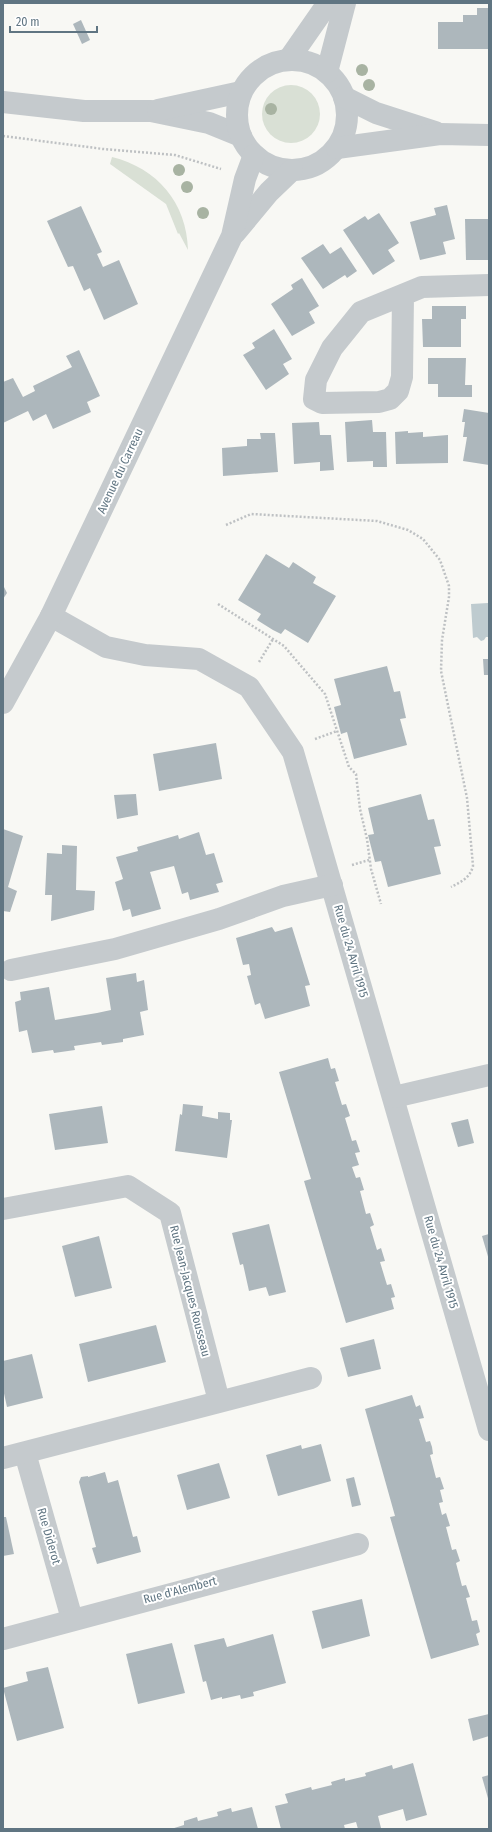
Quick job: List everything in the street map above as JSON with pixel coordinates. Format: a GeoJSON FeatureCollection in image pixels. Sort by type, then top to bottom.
{"type":"FeatureCollection","features":[{"type":"Feature","properties":{"kind":"street"},"geometry":{"type":"LineString","coordinates":[[289,59],[328,3]]}},
{"type":"Feature","properties":{"kind":"street"},"geometry":{"type":"LineString","coordinates":[[328,72],[345,3]]}},
{"type":"Feature","properties":{"kind":"street"},"geometry":{"type":"LineString","coordinates":[[289,59],[311,63],[328,72],[344,97],[348,114],[346,132],[337,148],[321,163],[307,168],[292,170],[281,168],[254,155],[241,136],[237,121],[237,106],[241,92],[248,81],[261,68],[278,61],[289,59]]}},
{"type":"Feature","properties":{"kind":"street"},"geometry":{"type":"LineString","coordinates":[[150,111],[241,92]]}},
{"type":"Feature","properties":{"kind":"street"},"geometry":{"type":"LineString","coordinates":[[344,97],[376,113],[440,134]]}},
{"type":"Feature","properties":{"kind":"street"},"geometry":{"type":"LineString","coordinates":[[3,102],[84,111],[150,111],[209,123],[241,136]]}},
{"type":"Feature","properties":{"kind":"street"},"geometry":{"type":"LineString","coordinates":[[337,148],[440,134],[489,135]]}},
{"type":"Feature","properties":{"kind":"street","name":"Avenue du Carreau"},"geometry":{"type":"LineString","coordinates":[[3,703],[51,616],[232,236],[245,179],[254,155]]}},
{"type":"Feature","properties":{"kind":"street","name":"Avenue du Carreau"},"geometry":{"type":"LineString","coordinates":[[232,236],[269,192],[292,170]]}},
{"type":"Feature","properties":{"kind":"street"},"geometry":{"type":"LineString","coordinates":[[404,295],[402,377],[398,391],[390,399],[379,402],[322,403],[314,399],[316,380],[332,348],[361,312],[422,287],[489,285]]}},
{"type":"Feature","properties":{"kind":"street","name":"Rue du 24 Avril 1915"},"geometry":{"type":"LineString","coordinates":[[51,616],[106,647],[146,655],[199,659],[249,687],[293,752],[394,1097],[489,1430]]}},
{"type":"Feature","properties":{"kind":"street"},"geometry":{"type":"LineString","coordinates":[[11,970],[114,949],[219,919],[283,896],[332,885]]}},
{"type":"Feature","properties":{"kind":"street"},"geometry":{"type":"LineString","coordinates":[[394,1097],[489,1075]]}},
{"type":"Feature","properties":{"kind":"street","name":"Rue Jean-Jacques Rousseau"},"geometry":{"type":"LineString","coordinates":[[3,1209],[128,1186],[170,1213],[219,1401]]}},
{"type":"Feature","properties":{"kind":"street"},"geometry":{"type":"LineString","coordinates":[[3,1458],[311,1378]]}},
{"type":"Feature","properties":{"kind":"street","name":"Rue Diderot"},"geometry":{"type":"LineString","coordinates":[[25,1452],[72,1619]]}},
{"type":"Feature","properties":{"kind":"street","name":"Rue d'Alembert"},"geometry":{"type":"LineString","coordinates":[[3,1639],[72,1619],[358,1544]]}},
{"type":"Feature","properties":{"kind":"path"},"geometry":{"type":"LineString","coordinates":[[3,136],[103,149],[175,155],[230,171],[254,155]]}},
{"type":"Feature","properties":{"kind":"path"},"geometry":{"type":"LineString","coordinates":[[226,525],[251,514],[377,521],[408,530],[423,539],[440,560],[449,586],[449,597],[442,640],[441,671],[467,798],[472,866],[471,873],[466,878],[451,887]]}},
{"type":"Feature","properties":{"kind":"path"},"geometry":{"type":"LineString","coordinates":[[218,604],[284,646],[325,694],[349,767],[356,774],[370,869],[381,904]]}},
{"type":"Feature","properties":{"kind":"path"},"geometry":{"type":"LineString","coordinates":[[258,664],[273,639]]}},
{"type":"Feature","properties":{"kind":"path"},"geometry":{"type":"LineString","coordinates":[[312,740],[337,731]]}},
{"type":"Feature","properties":{"kind":"path"},"geometry":{"type":"LineString","coordinates":[[350,866],[369,860]]}},
{"type":"Feature","properties":{"kind":"shaded area"},"geometry":{"type":"Polygon","coordinates":[[[291,85],[302,87],[315,98],[318,103],[320,114],[318,125],[307,138],[302,141],[291,143],[280,141],[267,130],[264,125],[262,114],[264,103],[275,90],[280,87],[291,85]]]}},
{"type":"Feature","properties":{"kind":"shaded area"},"geometry":{"type":"Polygon","coordinates":[[[112,157],[128,162],[143,170],[156,179],[166,190],[182,217],[188,250],[179,233],[178,234],[166,204],[110,164],[112,157]]]}},
{"type":"Feature","properties":{"kind":"shaded area"},"geometry":{"type":"Polygon","coordinates":[[[488,603],[489,637],[486,637],[481,641],[477,637],[473,638],[471,604],[488,603]]]}},
{"type":"Feature","properties":{"kind":"building"},"geometry":{"type":"Polygon","coordinates":[[[477,8],[489,8],[489,49],[438,49],[438,22],[463,22],[463,15],[477,15],[477,8]]]}},
{"type":"Feature","properties":{"kind":"building"},"geometry":{"type":"Polygon","coordinates":[[[81,20],[90,40],[82,44],[73,24],[81,20]]]}},
{"type":"Feature","properties":{"kind":"building"},"geometry":{"type":"Polygon","coordinates":[[[447,205],[455,239],[443,242],[446,254],[420,260],[410,222],[436,215],[434,208],[447,205]]]}},
{"type":"Feature","properties":{"kind":"building"},"geometry":{"type":"Polygon","coordinates":[[[81,206],[102,252],[97,254],[103,267],[119,260],[138,304],[104,320],[90,288],[84,291],[73,266],[68,267],[47,221],[81,206]]]}},
{"type":"Feature","properties":{"kind":"building"},"geometry":{"type":"Polygon","coordinates":[[[379,213],[399,243],[388,250],[395,261],[373,275],[343,230],[365,216],[368,220],[379,213]]]}},
{"type":"Feature","properties":{"kind":"building"},"geometry":{"type":"Polygon","coordinates":[[[465,219],[489,219],[489,260],[466,260],[465,219]]]}},
{"type":"Feature","properties":{"kind":"building"},"geometry":{"type":"Polygon","coordinates":[[[323,244],[330,254],[341,247],[357,271],[347,278],[345,275],[323,289],[301,258],[323,244]]]}},
{"type":"Feature","properties":{"kind":"building"},"geometry":{"type":"Polygon","coordinates":[[[302,278],[319,306],[309,312],[315,323],[292,336],[271,304],[293,289],[291,285],[302,278]]]}},
{"type":"Feature","properties":{"kind":"building"},"geometry":{"type":"Polygon","coordinates":[[[432,306],[466,306],[466,319],[461,319],[461,347],[423,347],[422,319],[432,319],[432,306]]]}},
{"type":"Feature","properties":{"kind":"building"},"geometry":{"type":"Polygon","coordinates":[[[274,329],[292,359],[283,364],[289,374],[266,390],[243,355],[255,348],[252,343],[274,329]]]}},
{"type":"Feature","properties":{"kind":"building"},"geometry":{"type":"Polygon","coordinates":[[[79,350],[100,396],[87,402],[91,412],[53,429],[46,414],[33,421],[28,411],[3,423],[3,382],[13,378],[23,397],[35,391],[33,386],[72,367],[66,356],[79,350]]]}},
{"type":"Feature","properties":{"kind":"building"},"geometry":{"type":"Polygon","coordinates":[[[428,358],[466,358],[465,385],[472,385],[472,397],[438,397],[438,384],[428,384],[428,358]]]}},
{"type":"Feature","properties":{"kind":"building"},"geometry":{"type":"Polygon","coordinates":[[[464,409],[489,413],[489,465],[463,461],[467,437],[463,437],[465,422],[462,422],[464,409]]]}},
{"type":"Feature","properties":{"kind":"building"},"geometry":{"type":"Polygon","coordinates":[[[372,420],[373,432],[386,432],[387,467],[373,467],[373,461],[347,462],[345,422],[372,420]]]}},
{"type":"Feature","properties":{"kind":"building"},"geometry":{"type":"Polygon","coordinates":[[[319,422],[320,435],[331,435],[334,470],[320,471],[320,462],[294,464],[292,423],[319,422]]]}},
{"type":"Feature","properties":{"kind":"building"},"geometry":{"type":"Polygon","coordinates":[[[408,431],[408,433],[423,432],[423,437],[448,435],[448,463],[396,464],[395,432],[408,431]]]}},
{"type":"Feature","properties":{"kind":"building"},"geometry":{"type":"Polygon","coordinates":[[[260,433],[275,433],[278,472],[223,476],[222,448],[247,446],[247,439],[261,439],[260,433]]]}},
{"type":"Feature","properties":{"kind":"building"},"geometry":{"type":"Polygon","coordinates":[[[266,554],[289,568],[293,562],[316,577],[313,583],[336,596],[308,643],[285,629],[281,634],[273,630],[257,620],[261,614],[238,600],[266,554]]]}},
{"type":"Feature","properties":{"kind":"building"},"geometry":{"type":"Polygon","coordinates":[[[3,585],[7,593],[3,599],[3,585]]]}},
{"type":"Feature","properties":{"kind":"building"},"geometry":{"type":"Polygon","coordinates":[[[483,659],[489,659],[489,675],[484,675],[483,659]]]}},
{"type":"Feature","properties":{"kind":"building"},"geometry":{"type":"Polygon","coordinates":[[[387,666],[394,692],[400,691],[406,718],[400,719],[407,745],[354,759],[347,732],[341,734],[334,707],[341,705],[334,679],[387,666]]]}},
{"type":"Feature","properties":{"kind":"building"},"geometry":{"type":"Polygon","coordinates":[[[216,743],[222,779],[159,791],[153,754],[216,743]]]}},
{"type":"Feature","properties":{"kind":"building"},"geometry":{"type":"Polygon","coordinates":[[[136,794],[138,815],[117,819],[114,795],[136,794]]]}},
{"type":"Feature","properties":{"kind":"building"},"geometry":{"type":"Polygon","coordinates":[[[421,794],[428,820],[434,819],[441,846],[434,847],[441,874],[388,887],[381,861],[375,862],[368,835],[374,834],[368,808],[421,794]]]}},
{"type":"Feature","properties":{"kind":"building"},"geometry":{"type":"Polygon","coordinates":[[[3,829],[23,836],[8,887],[17,891],[10,912],[3,911],[3,829]]]}},
{"type":"Feature","properties":{"kind":"building"},"geometry":{"type":"Polygon","coordinates":[[[199,832],[206,855],[214,853],[223,882],[216,884],[219,892],[190,900],[188,892],[182,894],[174,866],[150,872],[161,909],[132,917],[130,909],[123,911],[115,882],[123,879],[116,857],[138,851],[137,847],[178,835],[179,839],[199,832]]]}},
{"type":"Feature","properties":{"kind":"building"},"geometry":{"type":"Polygon","coordinates":[[[62,845],[77,846],[76,890],[95,891],[94,910],[51,921],[52,895],[45,895],[47,853],[62,854],[62,845]]]}},
{"type":"Feature","properties":{"kind":"building"},"geometry":{"type":"Polygon","coordinates":[[[272,927],[275,932],[292,927],[310,985],[305,986],[310,1006],[265,1019],[260,1003],[255,1005],[247,976],[251,975],[249,964],[243,965],[236,938],[272,927]]]}},
{"type":"Feature","properties":{"kind":"building"},"geometry":{"type":"Polygon","coordinates":[[[136,973],[137,982],[144,980],[148,1010],[140,1012],[144,1035],[123,1039],[123,1042],[102,1045],[101,1042],[74,1046],[75,1050],[54,1053],[53,1050],[32,1053],[27,1030],[19,1032],[15,1002],[21,1000],[20,992],[49,987],[55,1020],[111,1010],[106,978],[136,973]]]}},
{"type":"Feature","properties":{"kind":"building"},"geometry":{"type":"Polygon","coordinates":[[[328,1058],[331,1069],[335,1068],[339,1081],[335,1082],[342,1105],[346,1104],[350,1116],[345,1118],[352,1141],[356,1140],[360,1152],[355,1153],[359,1165],[352,1167],[356,1178],[360,1177],[364,1190],[360,1191],[366,1214],[370,1213],[374,1225],[370,1227],[377,1250],[381,1248],[385,1261],[380,1262],[387,1285],[391,1284],[395,1297],[391,1298],[394,1309],[346,1323],[304,1181],[311,1179],[279,1072],[328,1058]]]}},
{"type":"Feature","properties":{"kind":"building"},"geometry":{"type":"Polygon","coordinates":[[[183,1104],[203,1106],[202,1116],[218,1119],[218,1112],[230,1113],[230,1120],[232,1120],[227,1158],[175,1151],[180,1114],[182,1115],[183,1104]]]}},
{"type":"Feature","properties":{"kind":"building"},"geometry":{"type":"Polygon","coordinates":[[[102,1106],[108,1143],[55,1150],[49,1114],[102,1106]]]}},
{"type":"Feature","properties":{"kind":"building"},"geometry":{"type":"Polygon","coordinates":[[[468,1119],[474,1143],[458,1147],[451,1123],[468,1119]]]}},
{"type":"Feature","properties":{"kind":"building"},"geometry":{"type":"Polygon","coordinates":[[[269,1224],[286,1292],[269,1296],[266,1287],[249,1291],[243,1264],[240,1265],[232,1233],[269,1224]]]}},
{"type":"Feature","properties":{"kind":"building"},"geometry":{"type":"Polygon","coordinates":[[[489,1234],[489,1260],[482,1236],[489,1234]]]}},
{"type":"Feature","properties":{"kind":"building"},"geometry":{"type":"Polygon","coordinates":[[[99,1236],[112,1288],[75,1297],[62,1246],[99,1236]]]}},
{"type":"Feature","properties":{"kind":"building"},"geometry":{"type":"Polygon","coordinates":[[[156,1325],[166,1362],[88,1382],[79,1344],[156,1325]]]}},
{"type":"Feature","properties":{"kind":"building"},"geometry":{"type":"Polygon","coordinates":[[[374,1339],[381,1369],[348,1377],[340,1348],[374,1339]]]}},
{"type":"Feature","properties":{"kind":"building"},"geometry":{"type":"Polygon","coordinates":[[[32,1354],[43,1398],[7,1407],[3,1389],[3,1361],[32,1354]]]}},
{"type":"Feature","properties":{"kind":"building"},"geometry":{"type":"Polygon","coordinates":[[[412,1395],[416,1407],[420,1405],[424,1418],[419,1419],[426,1442],[430,1441],[432,1447],[433,1454],[430,1455],[436,1478],[440,1477],[444,1489],[440,1490],[443,1502],[439,1503],[442,1515],[446,1513],[450,1526],[446,1527],[452,1550],[456,1549],[460,1561],[456,1563],[462,1586],[466,1585],[470,1597],[466,1598],[472,1621],[477,1620],[480,1632],[476,1634],[479,1645],[431,1659],[390,1517],[395,1516],[365,1409],[412,1395]]]}},
{"type":"Feature","properties":{"kind":"building"},"geometry":{"type":"Polygon","coordinates":[[[321,1444],[331,1481],[278,1496],[266,1455],[301,1445],[302,1449],[321,1444]]]}},
{"type":"Feature","properties":{"kind":"building"},"geometry":{"type":"Polygon","coordinates":[[[219,1463],[230,1498],[187,1510],[177,1475],[219,1463]]]}},
{"type":"Feature","properties":{"kind":"building"},"geometry":{"type":"Polygon","coordinates":[[[105,1472],[108,1483],[118,1480],[133,1537],[137,1536],[141,1552],[97,1564],[92,1548],[96,1547],[79,1482],[81,1477],[88,1477],[105,1472]]]}},
{"type":"Feature","properties":{"kind":"building"},"geometry":{"type":"Polygon","coordinates":[[[354,1477],[361,1505],[352,1507],[346,1479],[354,1477]]]}},
{"type":"Feature","properties":{"kind":"building"},"geometry":{"type":"Polygon","coordinates":[[[3,1517],[6,1517],[14,1554],[3,1556],[3,1517]]]}},
{"type":"Feature","properties":{"kind":"building"},"geometry":{"type":"Polygon","coordinates":[[[362,1599],[370,1636],[322,1649],[312,1611],[362,1599]]]}},
{"type":"Feature","properties":{"kind":"building"},"geometry":{"type":"Polygon","coordinates":[[[273,1634],[286,1683],[253,1692],[254,1696],[241,1699],[240,1695],[211,1700],[206,1681],[203,1682],[194,1645],[224,1638],[227,1647],[273,1634]]]}},
{"type":"Feature","properties":{"kind":"building"},"geometry":{"type":"Polygon","coordinates":[[[172,1643],[185,1693],[138,1704],[126,1654],[172,1643]]]}},
{"type":"Feature","properties":{"kind":"building"},"geometry":{"type":"Polygon","coordinates":[[[48,1667],[64,1728],[17,1741],[3,1688],[28,1681],[26,1672],[48,1667]]]}},
{"type":"Feature","properties":{"kind":"building"},"geometry":{"type":"Polygon","coordinates":[[[489,1714],[489,1736],[473,1741],[468,1719],[489,1714]]]}},
{"type":"Feature","properties":{"kind":"building"},"geometry":{"type":"Polygon","coordinates":[[[413,1763],[427,1815],[406,1821],[403,1809],[378,1816],[381,1828],[377,1829],[358,1829],[356,1822],[344,1825],[345,1829],[281,1829],[275,1806],[288,1803],[285,1794],[311,1787],[312,1790],[332,1785],[331,1782],[345,1778],[345,1781],[366,1776],[365,1773],[392,1765],[393,1769],[413,1763]]]}},
{"type":"Feature","properties":{"kind":"building"},"geometry":{"type":"Polygon","coordinates":[[[489,1775],[489,1802],[482,1777],[489,1775]]]}},
{"type":"Feature","properties":{"kind":"building"},"geometry":{"type":"Polygon","coordinates":[[[252,1807],[258,1829],[171,1829],[184,1825],[184,1821],[197,1817],[198,1821],[218,1816],[217,1812],[231,1808],[232,1812],[252,1807]]]}}]}
